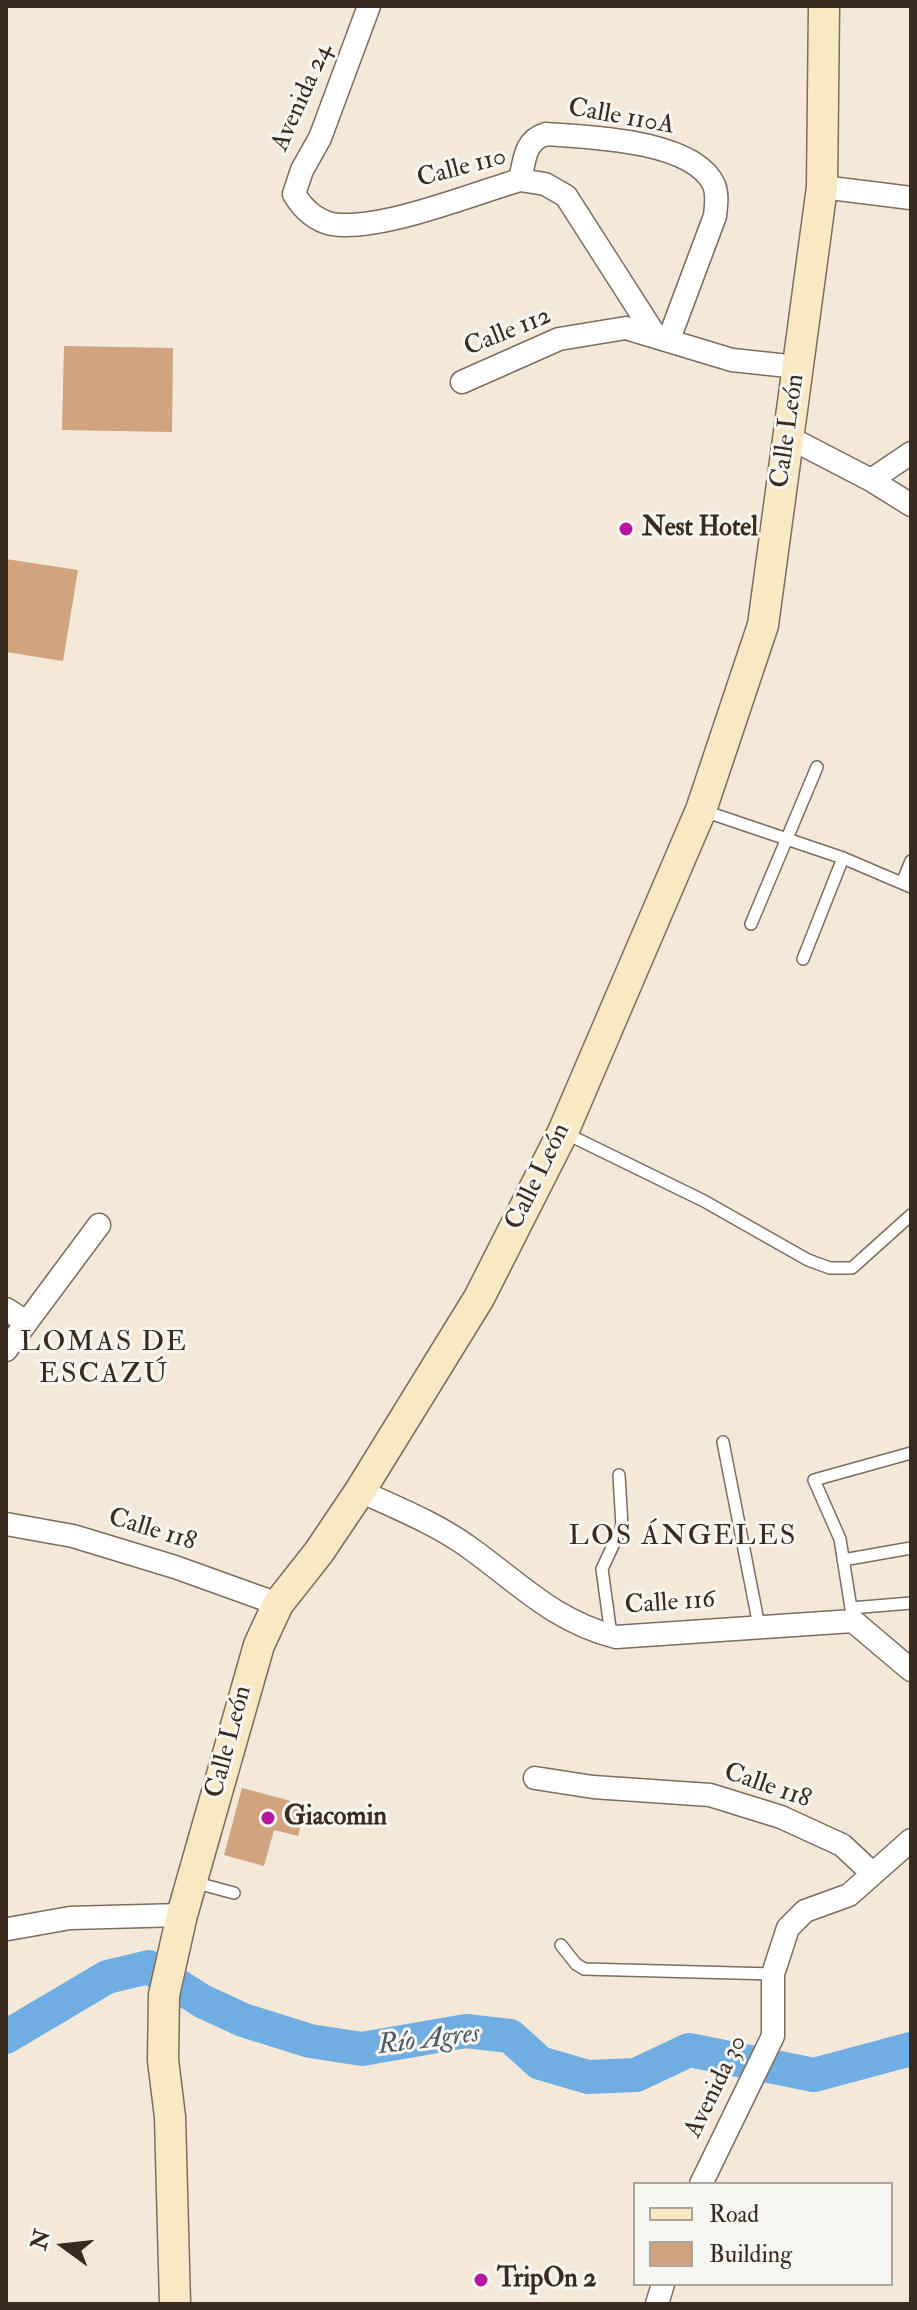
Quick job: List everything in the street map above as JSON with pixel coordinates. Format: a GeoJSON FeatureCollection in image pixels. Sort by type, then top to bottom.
{"type":"FeatureCollection","features":[{"type":"Feature","properties":{"kind":"main road","name":"Calle León"},"geometry":{"type":"LineString","coordinates":[[175,2304],[170,2117],[163,2060],[164,1995],[182,1915],[242,1694],[278,1604],[319,1552],[360,1491],[479,1298],[563,1132],[701,810],[763,625],[822,187],[824,6]]}},
{"type":"Feature","properties":{"kind":"street","name":"Avenida 24"},"geometry":{"type":"LineString","coordinates":[[304,211],[294,194],[326,124],[369,6]]}},
{"type":"Feature","properties":{"kind":"street","name":"Calle 110A"},"geometry":{"type":"LineString","coordinates":[[520,180],[533,138],[546,134],[652,148],[699,166],[713,184],[717,196],[715,216],[662,337]]}},
{"type":"Feature","properties":{"kind":"street","name":"Calle 110"},"geometry":{"type":"LineString","coordinates":[[304,211],[330,223],[366,225],[520,180],[545,184],[566,196],[662,337]]}},
{"type":"Feature","properties":{"kind":"street"},"geometry":{"type":"LineString","coordinates":[[822,187],[911,198]]}},
{"type":"Feature","properties":{"kind":"street","name":"Calle 112"},"geometry":{"type":"LineString","coordinates":[[462,382],[559,339],[626,328],[662,337]]}},
{"type":"Feature","properties":{"kind":"street"},"geometry":{"type":"LineString","coordinates":[[662,337],[732,360],[798,367]]}},
{"type":"Feature","properties":{"kind":"street"},"geometry":{"type":"LineString","coordinates":[[790,438],[871,480],[911,505]]}},
{"type":"Feature","properties":{"kind":"street"},"geometry":{"type":"LineString","coordinates":[[871,480],[911,453]]}},
{"type":"Feature","properties":{"kind":"street"},"geometry":{"type":"LineString","coordinates":[[6,1350],[99,1225]]}},
{"type":"Feature","properties":{"kind":"street"},"geometry":{"type":"LineString","coordinates":[[6,1309],[26,1322]]}},
{"type":"Feature","properties":{"kind":"street","name":"Calle 116"},"geometry":{"type":"LineString","coordinates":[[360,1491],[418,1518],[469,1547],[507,1580],[583,1629],[611,1636],[759,1626],[852,1615]]}},
{"type":"Feature","properties":{"kind":"street","name":"Calle 118"},"geometry":{"type":"LineString","coordinates":[[6,1524],[88,1540],[278,1604]]}},
{"type":"Feature","properties":{"kind":"street"},"geometry":{"type":"LineString","coordinates":[[852,1615],[911,1670]]}},
{"type":"Feature","properties":{"kind":"street","name":"Calle 118"},"geometry":{"type":"LineString","coordinates":[[535,1778],[632,1791],[710,1795],[781,1817],[842,1845],[871,1872]]}},
{"type":"Feature","properties":{"kind":"street","name":"Avenida 30"},"geometry":{"type":"LineString","coordinates":[[702,2182],[751,2087],[773,2036],[773,1974],[788,1928],[805,1911],[849,1895],[871,1872],[911,1840]]}},
{"type":"Feature","properties":{"kind":"street"},"geometry":{"type":"LineString","coordinates":[[8,1929],[70,1918],[182,1915]]}},
{"type":"Feature","properties":{"kind":"lane"},"geometry":{"type":"LineString","coordinates":[[751,924],[817,767]]}},
{"type":"Feature","properties":{"kind":"lane"},"geometry":{"type":"LineString","coordinates":[[701,810],[843,858],[906,885],[911,861]]}},
{"type":"Feature","properties":{"kind":"lane"},"geometry":{"type":"LineString","coordinates":[[803,959],[843,858]]}},
{"type":"Feature","properties":{"kind":"lane"},"geometry":{"type":"LineString","coordinates":[[563,1132],[704,1201],[808,1260],[830,1268],[852,1268],[911,1215]]}},
{"type":"Feature","properties":{"kind":"lane"},"geometry":{"type":"LineString","coordinates":[[723,1442],[759,1626]]}},
{"type":"Feature","properties":{"kind":"lane"},"geometry":{"type":"LineString","coordinates":[[911,1453],[814,1480],[840,1539],[852,1615],[911,1603]]}},
{"type":"Feature","properties":{"kind":"lane"},"geometry":{"type":"LineString","coordinates":[[611,1636],[602,1569],[622,1526],[619,1475]]}},
{"type":"Feature","properties":{"kind":"lane"},"geometry":{"type":"LineString","coordinates":[[843,1560],[911,1548]]}},
{"type":"Feature","properties":{"kind":"lane"},"geometry":{"type":"LineString","coordinates":[[193,1881],[234,1893]]}},
{"type":"Feature","properties":{"kind":"lane"},"geometry":{"type":"LineString","coordinates":[[561,1945],[584,1969],[773,1974]]}},
{"type":"Feature","properties":{"kind":"building"},"geometry":{"type":"Polygon","coordinates":[[[64,346],[173,348],[172,432],[62,430],[64,346]]]}},
{"type":"Feature","properties":{"kind":"building"},"geometry":{"type":"Polygon","coordinates":[[[6,559],[78,570],[63,661],[6,652],[6,559]]]}},
{"type":"Feature","properties":{"kind":"building","name":"Giacomin"},"geometry":{"type":"Polygon","coordinates":[[[242,1788],[306,1805],[298,1836],[274,1830],[264,1866],[224,1855],[242,1788]]]}},
{"type":"Feature","properties":{"kind":"waterway","name":"Río Agres"},"geometry":{"type":"LineString","coordinates":[[6,2037],[107,1977],[149,1967],[202,2001],[243,2020],[310,2041],[362,2049],[466,2031],[510,2036],[540,2063],[588,2077],[636,2075],[689,2050],[814,2075],[911,2049]]}},
{"type":"Feature","properties":{"kind":"place","name":"Nest Hotel"},"geometry":{"type":"Point","coordinates":[626,529]}},
{"type":"Feature","properties":{"kind":"place","name":"Giacomin"},"geometry":{"type":"Point","coordinates":[268,1818]}},
{"type":"Feature","properties":{"kind":"place","name":"TripOn 2"},"geometry":{"type":"Point","coordinates":[481,2280]}},
{"type":"Feature","properties":{"kind":"district","name":"LOMAS DE ESCAZÚ"},"geometry":{"type":"Point","coordinates":[104,1360]}},
{"type":"Feature","properties":{"kind":"district","name":"LOS ÁNGELES"},"geometry":{"type":"Point","coordinates":[683,1538]}}]}
